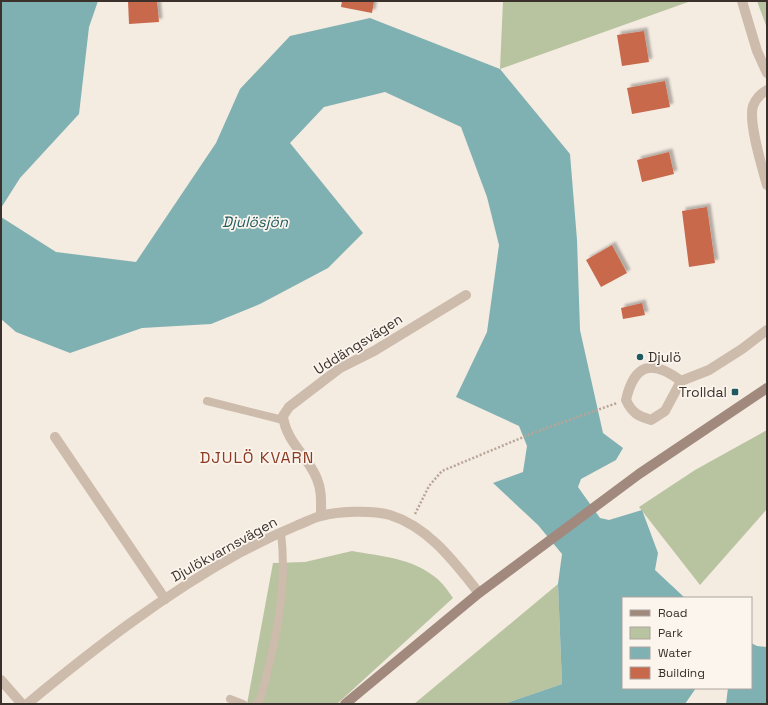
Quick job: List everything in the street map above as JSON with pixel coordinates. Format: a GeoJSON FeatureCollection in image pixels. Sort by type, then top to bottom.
{"type":"FeatureCollection","features":[{"type":"Feature","properties":{"kind":"main road"},"geometry":{"type":"LineString","coordinates":[[345,704],[480,593],[644,470],[767,388]]}},
{"type":"Feature","properties":{"kind":"street"},"geometry":{"type":"LineString","coordinates":[[742,1],[757,50],[767,73]]}},
{"type":"Feature","properties":{"kind":"street"},"geometry":{"type":"LineString","coordinates":[[767,90],[756,99],[752,110],[754,131],[767,185]]}},
{"type":"Feature","properties":{"kind":"street","name":"Uddängsvägen"},"geometry":{"type":"LineString","coordinates":[[283,420],[283,416],[288,407],[340,368],[374,351],[466,295]]}},
{"type":"Feature","properties":{"kind":"street"},"geometry":{"type":"LineString","coordinates":[[681,381],[671,373],[659,368],[646,369],[637,372],[630,384],[626,400],[630,409],[637,416],[651,420],[665,411],[681,381],[709,370],[742,349],[767,330]]}},
{"type":"Feature","properties":{"kind":"street"},"geometry":{"type":"LineString","coordinates":[[283,420],[284,429],[316,477],[322,494],[321,516]]}},
{"type":"Feature","properties":{"kind":"street","name":"Djulökvarnsvägen"},"geometry":{"type":"LineString","coordinates":[[55,437],[164,599]]}},
{"type":"Feature","properties":{"kind":"street","name":"Djulökvarnsvägen"},"geometry":{"type":"LineString","coordinates":[[27,704],[95,647],[164,599],[211,569],[281,532],[321,516],[356,512],[388,514],[410,524],[436,543],[480,593]]}},
{"type":"Feature","properties":{"kind":"street"},"geometry":{"type":"LineString","coordinates":[[1,680],[22,704]]}},
{"type":"Feature","properties":{"kind":"lane"},"geometry":{"type":"LineString","coordinates":[[207,401],[283,420]]}},
{"type":"Feature","properties":{"kind":"lane"},"geometry":{"type":"LineString","coordinates":[[255,704],[260,700],[271,661],[278,626],[284,554],[281,532]]}},
{"type":"Feature","properties":{"kind":"lane"},"geometry":{"type":"LineString","coordinates":[[230,699],[244,704]]}},
{"type":"Feature","properties":{"kind":"path"},"geometry":{"type":"LineString","coordinates":[[410,524],[429,486],[442,471],[505,444],[626,400]]}},
{"type":"Feature","properties":{"kind":"green space"},"geometry":{"type":"Polygon","coordinates":[[[503,1],[691,1],[500,69],[503,1]]]}},
{"type":"Feature","properties":{"kind":"green space"},"geometry":{"type":"Polygon","coordinates":[[[757,1],[767,1],[767,28],[757,1]]]}},
{"type":"Feature","properties":{"kind":"green space"},"geometry":{"type":"Polygon","coordinates":[[[767,430],[767,509],[700,585],[639,507],[695,470],[767,430]]]}},
{"type":"Feature","properties":{"kind":"green space"},"geometry":{"type":"Polygon","coordinates":[[[352,551],[385,556],[416,566],[438,579],[453,598],[337,704],[247,704],[273,563],[305,562],[352,551]]]}},
{"type":"Feature","properties":{"kind":"green space"},"geometry":{"type":"Polygon","coordinates":[[[558,584],[562,684],[504,704],[414,704],[558,584]]]}},
{"type":"Feature","properties":{"kind":"water"},"geometry":{"type":"Polygon","coordinates":[[[1,1],[98,1],[89,27],[79,114],[20,178],[1,208],[1,1]]]}},
{"type":"Feature","properties":{"kind":"water","name":"Djulösjön"},"geometry":{"type":"Polygon","coordinates":[[[370,18],[500,69],[570,154],[577,240],[580,330],[603,433],[623,448],[616,460],[581,479],[578,487],[600,518],[609,520],[642,510],[658,553],[655,570],[684,597],[622,597],[622,689],[695,689],[685,704],[504,704],[562,684],[558,584],[562,554],[538,525],[493,483],[523,472],[527,446],[519,426],[456,397],[487,332],[499,245],[487,197],[461,127],[385,92],[324,107],[290,143],[363,233],[328,268],[260,304],[211,324],[142,328],[70,353],[16,332],[1,319],[1,217],[56,252],[136,262],[216,143],[240,89],[290,36],[370,18]]]}},
{"type":"Feature","properties":{"kind":"water"},"geometry":{"type":"Polygon","coordinates":[[[752,644],[757,646],[767,647],[767,704],[726,704],[728,689],[752,689],[752,644]]]}},
{"type":"Feature","properties":{"kind":"building"},"geometry":{"type":"Polygon","coordinates":[[[128,1],[157,1],[159,22],[129,24],[128,1]]]}},
{"type":"Feature","properties":{"kind":"building"},"geometry":{"type":"Polygon","coordinates":[[[342,1],[374,1],[372,13],[341,7],[342,1]]]}},
{"type":"Feature","properties":{"kind":"building"},"geometry":{"type":"Polygon","coordinates":[[[644,31],[649,62],[622,66],[617,35],[644,31]]]}},
{"type":"Feature","properties":{"kind":"building"},"geometry":{"type":"Polygon","coordinates":[[[665,81],[670,107],[632,114],[627,88],[665,81]]]}},
{"type":"Feature","properties":{"kind":"building"},"geometry":{"type":"Polygon","coordinates":[[[669,152],[674,174],[642,182],[637,160],[669,152]]]}},
{"type":"Feature","properties":{"kind":"building"},"geometry":{"type":"Polygon","coordinates":[[[707,207],[715,263],[689,267],[682,211],[707,207]]]}},
{"type":"Feature","properties":{"kind":"building"},"geometry":{"type":"Polygon","coordinates":[[[612,245],[627,273],[601,287],[586,260],[612,245]]]}},
{"type":"Feature","properties":{"kind":"building"},"geometry":{"type":"Polygon","coordinates":[[[642,303],[645,315],[623,319],[621,308],[642,303]]]}},
{"type":"Feature","properties":{"kind":"place","name":"Djulö"},"geometry":{"type":"Point","coordinates":[640,357]}},
{"type":"Feature","properties":{"kind":"place","name":"Trolldal"},"geometry":{"type":"Point","coordinates":[735,392]}},
{"type":"Feature","properties":{"kind":"district","name":"DJULÖ KVARN"},"geometry":{"type":"Point","coordinates":[257,457]}}]}
